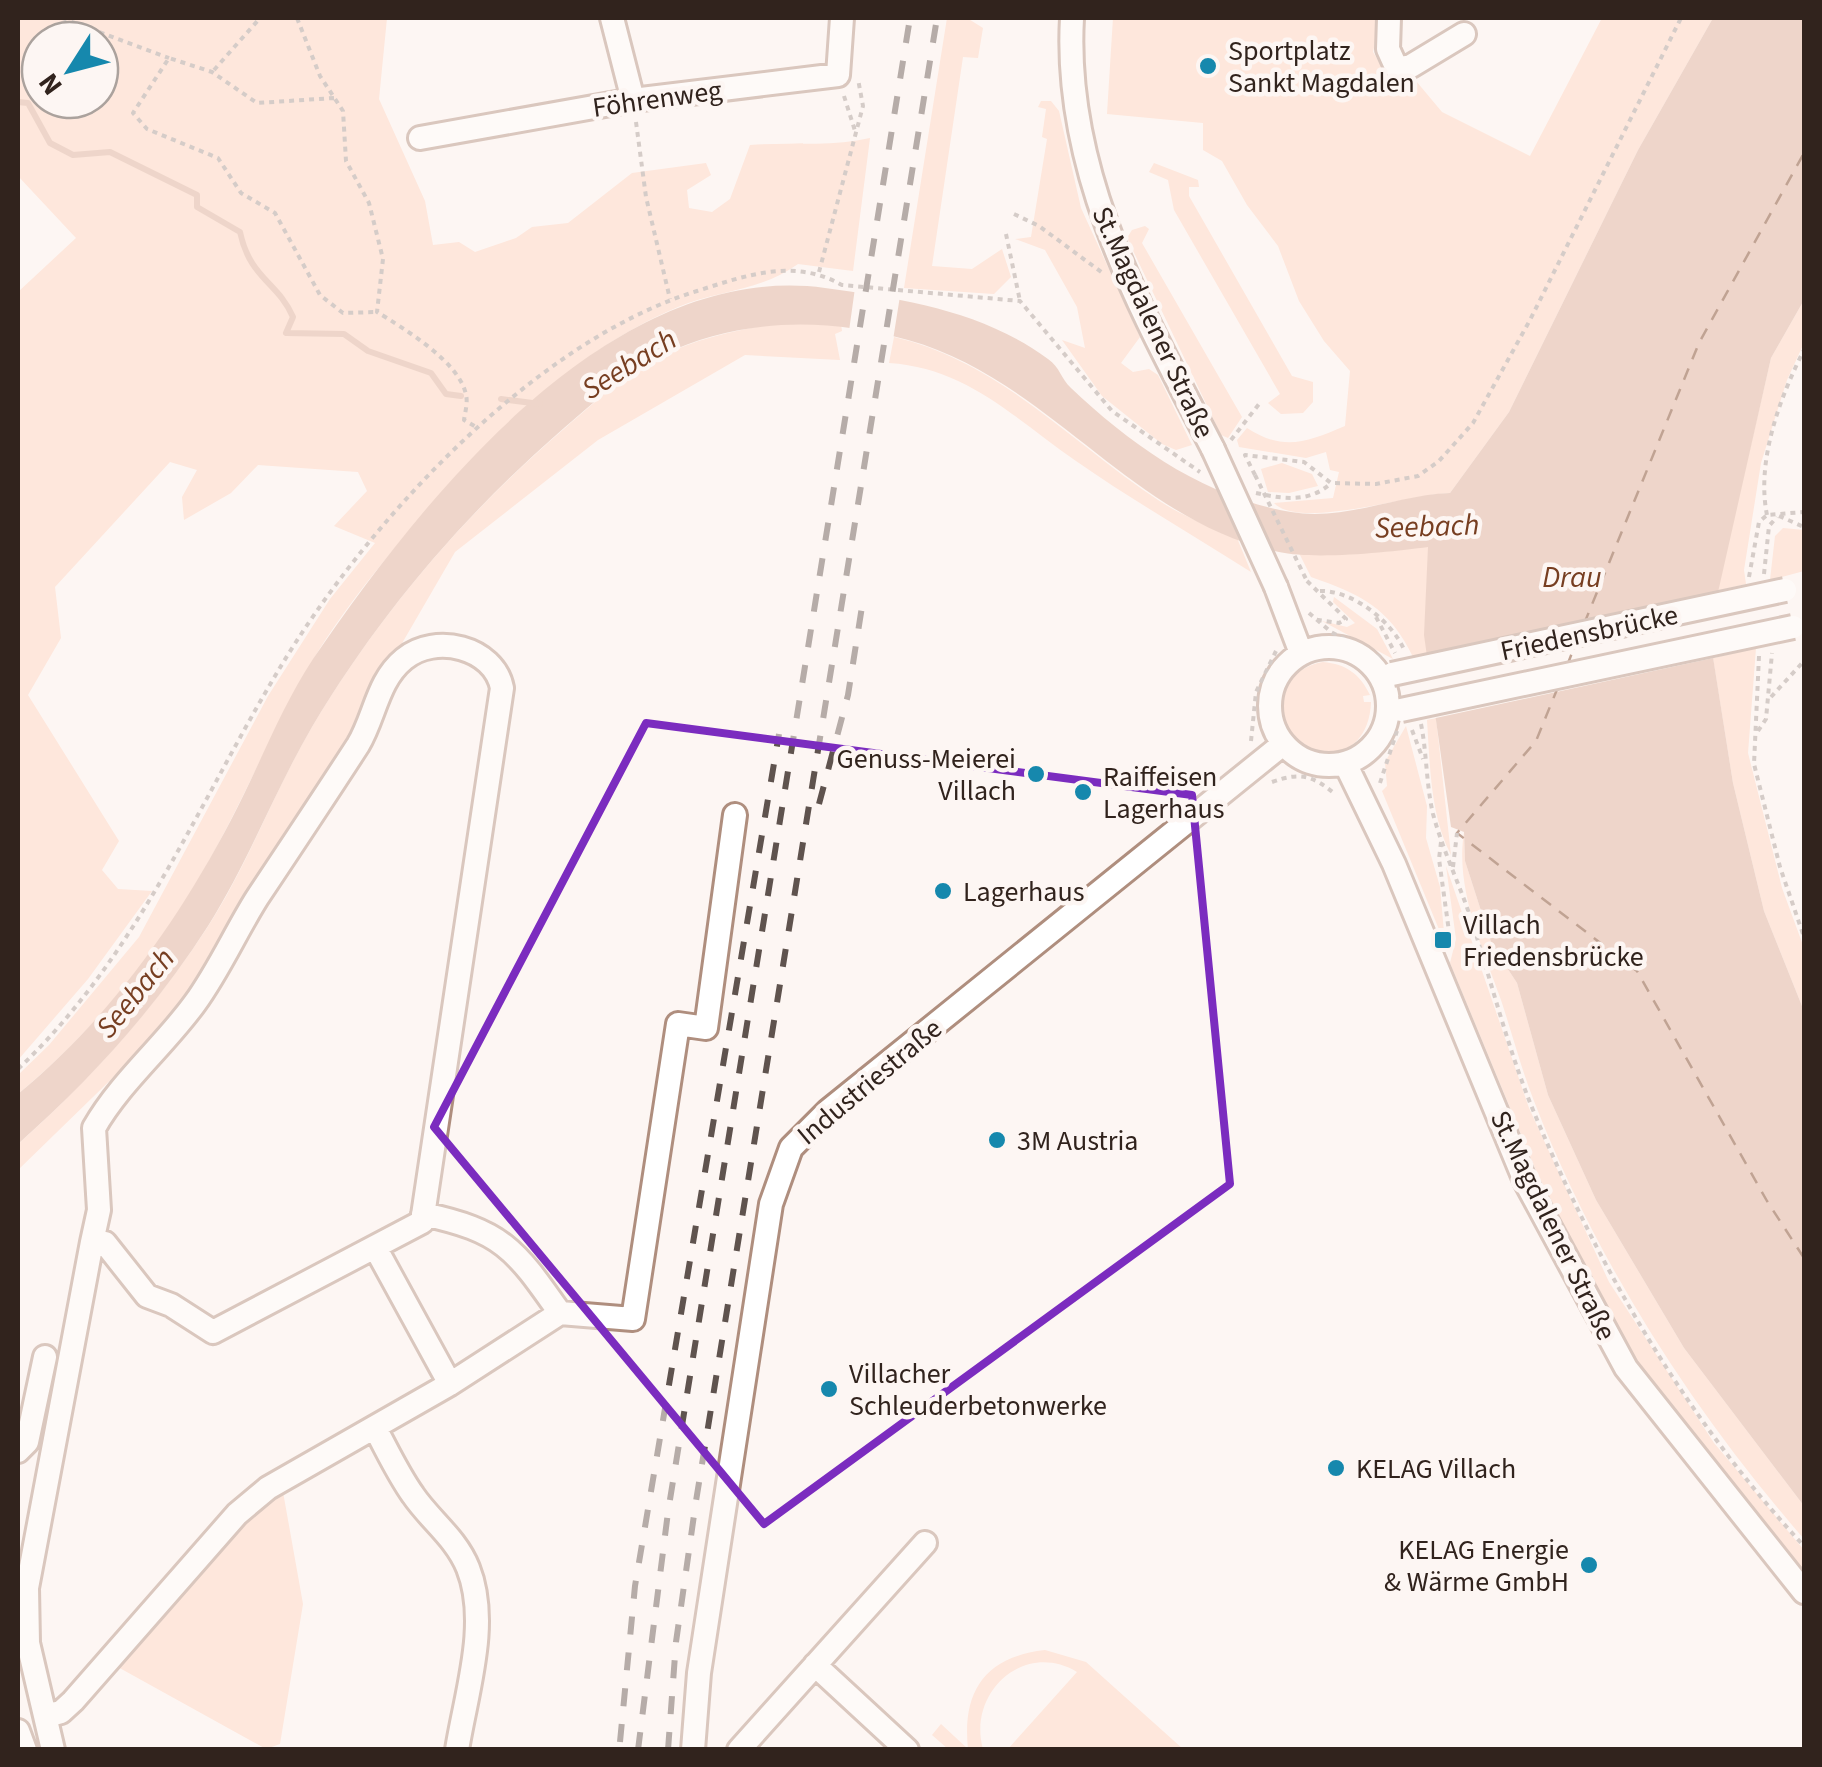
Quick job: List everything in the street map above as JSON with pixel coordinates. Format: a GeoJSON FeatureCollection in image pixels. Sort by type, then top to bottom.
{"type":"FeatureCollection","features":[{"type":"Feature","properties":{"kind":"street"},"geometry":{"type":"LineString","coordinates":[[612,18],[633,100]]}},
{"type":"Feature","properties":{"kind":"street"},"geometry":{"type":"LineString","coordinates":[[838,75],[842,18]]}},
{"type":"Feature","properties":{"kind":"street","name":"St.Magdalener Straße"},"geometry":{"type":"LineString","coordinates":[[1072,18],[1070,75],[1078,142],[1097,203],[1128,276],[1219,448],[1302,653]]}},
{"type":"Feature","properties":{"kind":"street"},"geometry":{"type":"LineString","coordinates":[[1388,18],[1388,49],[1397,69],[1411,66],[1464,34]]}},
{"type":"Feature","properties":{"kind":"street","name":"Föhrenweg"},"geometry":{"type":"LineString","coordinates":[[420,138],[633,100],[838,75]]}},
{"type":"Feature","properties":{"kind":"street","name":"Friedensbrücke"},"geometry":{"type":"LineString","coordinates":[[1386,669],[1795,588]]}},
{"type":"Feature","properties":{"kind":"street","name":"Friedensbrücke"},"geometry":{"type":"LineString","coordinates":[[1395,719],[1799,625]]}},
{"type":"Feature","properties":{"kind":"street"},"geometry":{"type":"LineString","coordinates":[[53,1750],[28,1643],[27,1588],[92,1242],[99,1210],[92,1145],[104,1111],[171,1036],[218,970],[255,902],[366,733],[382,686],[403,659],[436,645],[475,654],[494,666],[502,688],[422,1222],[212,1332],[171,1305],[147,1296],[104,1243],[92,1242]]}},
{"type":"Feature","properties":{"kind":"street"},"geometry":{"type":"LineString","coordinates":[[1339,648],[1386,669],[1395,719],[1370,749],[1345,763],[1320,765],[1301,758],[1283,744],[1270,712],[1274,684],[1285,666],[1302,653],[1339,648]]}},
{"type":"Feature","properties":{"kind":"street","name":"Industriestraße"},"geometry":{"type":"LineString","coordinates":[[693,1750],[702,1655],[771,1204],[790,1148],[828,1111],[1283,744]]}},
{"type":"Feature","properties":{"kind":"street","name":"St.Magdalener Straße"},"geometry":{"type":"LineString","coordinates":[[1345,763],[1435,959],[1526,1181],[1626,1368],[1804,1592]]}},
{"type":"Feature","properties":{"kind":"street"},"geometry":{"type":"LineString","coordinates":[[46,1716],[61,1712],[73,1700],[251,1500],[450,1384],[560,1313],[633,1319],[678,1024],[706,1028],[735,816]]}},
{"type":"Feature","properties":{"kind":"street"},"geometry":{"type":"LineString","coordinates":[[423,1214],[468,1224],[518,1254],[560,1313]]}},
{"type":"Feature","properties":{"kind":"street"},"geometry":{"type":"LineString","coordinates":[[374,1247],[450,1384]]}},
{"type":"Feature","properties":{"kind":"street"},"geometry":{"type":"LineString","coordinates":[[18,1451],[27,1442],[44,1357]]}},
{"type":"Feature","properties":{"kind":"street"},"geometry":{"type":"LineString","coordinates":[[375,1428],[413,1495],[456,1544],[476,1601],[476,1633],[457,1750]]}},
{"type":"Feature","properties":{"kind":"street"},"geometry":{"type":"LineString","coordinates":[[739,1750],[925,1543]]}},
{"type":"Feature","properties":{"kind":"street"},"geometry":{"type":"LineString","coordinates":[[814,1665],[907,1750]]}},
{"type":"Feature","properties":{"kind":"street"},"geometry":{"type":"LineString","coordinates":[[18,1730],[25,1750]]}},
{"type":"Feature","properties":{"kind":"path"},"geometry":{"type":"LineString","coordinates":[[62,18],[212,72],[258,103],[334,98]]}},
{"type":"Feature","properties":{"kind":"path"},"geometry":{"type":"LineString","coordinates":[[212,72],[260,18]]}},
{"type":"Feature","properties":{"kind":"path"},"geometry":{"type":"LineString","coordinates":[[297,18],[343,110],[346,160],[369,203],[383,259],[376,312]]}},
{"type":"Feature","properties":{"kind":"path"},"geometry":{"type":"LineString","coordinates":[[1386,669],[1313,618],[1339,622],[1346,619],[1307,580],[1245,455],[1304,462],[1331,483],[1376,484],[1418,476],[1440,461],[1473,423],[1530,320],[1681,18]]}},
{"type":"Feature","properties":{"kind":"path"},"geometry":{"type":"LineString","coordinates":[[169,58],[134,113],[147,129],[218,158],[242,193],[275,213],[320,294],[343,313],[376,312],[416,336],[448,366],[466,393],[464,420],[478,428]]}},
{"type":"Feature","properties":{"kind":"path"},"geometry":{"type":"LineString","coordinates":[[819,272],[864,106],[856,75],[838,75],[856,134]]}},
{"type":"Feature","properties":{"kind":"path"},"geometry":{"type":"LineString","coordinates":[[633,100],[646,197],[670,299]]}},
{"type":"Feature","properties":{"kind":"path"},"geometry":{"type":"LineString","coordinates":[[1014,214],[1040,226],[1089,267],[1106,275],[1128,276]]}},
{"type":"Feature","properties":{"kind":"path"},"geometry":{"type":"LineString","coordinates":[[1006,234],[1020,301],[1051,333],[1080,377],[1112,412],[1209,476]]}},
{"type":"Feature","properties":{"kind":"path"},"geometry":{"type":"LineString","coordinates":[[18,1069],[44,1044],[146,912],[279,668],[346,572],[443,458],[516,396],[603,334],[670,299],[738,278],[792,268],[819,272],[842,285],[1020,301]]}},
{"type":"Feature","properties":{"kind":"path"},"geometry":{"type":"LineString","coordinates":[[1767,515],[1764,468],[1791,375],[1804,350]]}},
{"type":"Feature","properties":{"kind":"path"},"geometry":{"type":"LineString","coordinates":[[1219,448],[1259,404]]}},
{"type":"Feature","properties":{"kind":"path"},"geometry":{"type":"LineString","coordinates":[[1249,491],[1298,498],[1319,494],[1331,483]]}},
{"type":"Feature","properties":{"kind":"path"},"geometry":{"type":"LineString","coordinates":[[1751,584],[1748,569],[1759,522],[1767,515],[1804,512]]}},
{"type":"Feature","properties":{"kind":"path"},"geometry":{"type":"LineString","coordinates":[[1779,516],[1804,527]]}},
{"type":"Feature","properties":{"kind":"path"},"geometry":{"type":"LineString","coordinates":[[1320,591],[1337,593],[1376,617]]}},
{"type":"Feature","properties":{"kind":"path"},"geometry":{"type":"LineString","coordinates":[[1248,748],[1256,727],[1256,692],[1277,641]]}},
{"type":"Feature","properties":{"kind":"path"},"geometry":{"type":"LineString","coordinates":[[1758,650],[1759,789],[1804,937]]}},
{"type":"Feature","properties":{"kind":"path"},"geometry":{"type":"LineString","coordinates":[[1768,700],[1804,661]]}},
{"type":"Feature","properties":{"kind":"path"},"geometry":{"type":"LineString","coordinates":[[1269,783],[1293,774],[1314,777],[1340,798],[1381,782],[1395,719]]}},
{"type":"Feature","properties":{"kind":"path"},"geometry":{"type":"LineString","coordinates":[[1423,760],[1441,842],[1532,1107],[1618,1287],[1691,1407],[1804,1546]]}},
{"type":"Feature","properties":{"kind":"path"},"geometry":{"type":"LineString","coordinates":[[1452,872],[1457,833]]}},
{"type":"Feature","properties":{"kind":"path"},"geometry":{"type":"LineString","coordinates":[[1435,959],[1452,944],[1439,855],[1441,842]]}},
{"type":"Feature","properties":{"kind":"highlighted area"},"geometry":{"type":"Polygon","coordinates":[[[646,723],[1192,795],[1230,1184],[764,1524],[434,1127],[646,723]]]}},
{"type":"Feature","properties":{"kind":"shaded area"},"geometry":{"type":"Polygon","coordinates":[[[18,18],[387,18],[379,99],[425,201],[433,245],[459,242],[475,252],[516,238],[532,227],[568,223],[632,173],[706,163],[711,175],[687,190],[689,208],[712,212],[730,199],[750,145],[870,138],[853,271],[798,264],[770,280],[694,301],[643,324],[547,389],[437,499],[369,580],[321,646],[212,856],[159,940],[93,1022],[18,1094],[18,1075],[49,1045],[139,937],[268,696],[330,599],[375,543],[334,526],[367,491],[358,472],[258,465],[231,493],[184,520],[182,497],[197,470],[170,462],[55,587],[61,638],[28,695],[119,841],[102,870],[118,889],[152,891],[88,979],[18,1060],[18,292],[76,238],[18,176],[18,18]]]}},
{"type":"Feature","properties":{"kind":"shaded area"},"geometry":{"type":"Polygon","coordinates":[[[947,18],[967,18],[983,28],[978,58],[963,57],[932,266],[972,269],[1002,249],[1011,277],[994,294],[904,288],[947,18]]]}},
{"type":"Feature","properties":{"kind":"shaded area"},"geometry":{"type":"Polygon","coordinates":[[[1113,18],[1380,18],[1373,52],[1390,80],[1411,75],[1442,112],[1530,156],[1602,18],[1713,18],[1638,150],[1509,412],[1450,493],[1307,513],[1274,503],[1333,498],[1339,472],[1330,470],[1326,452],[1306,458],[1239,447],[1237,440],[1247,428],[1273,440],[1296,442],[1345,426],[1350,371],[1324,341],[1299,301],[1278,246],[1247,205],[1222,161],[1203,150],[1203,123],[1107,114],[1113,18]]]}},
{"type":"Feature","properties":{"kind":"shaded area"},"geometry":{"type":"Polygon","coordinates":[[[1041,101],[1051,101],[1059,111],[1081,208],[1140,337],[1121,363],[1133,372],[1149,369],[1158,375],[1192,445],[1176,450],[1162,444],[1102,396],[1062,340],[1085,348],[1077,307],[1045,250],[1015,239],[1031,237],[1047,139],[1042,137],[1046,109],[1038,107],[1041,101]]]}},
{"type":"Feature","properties":{"kind":"shaded area"},"geometry":{"type":"Polygon","coordinates":[[[1154,163],[1198,180],[1199,187],[1189,187],[1189,196],[1292,376],[1313,382],[1313,402],[1303,413],[1281,414],[1268,403],[1280,394],[1174,210],[1168,180],[1149,172],[1154,163]]]}},
{"type":"Feature","properties":{"kind":"shaded area"},"geometry":{"type":"Polygon","coordinates":[[[1145,226],[1149,229],[1142,243],[1242,417],[1228,438],[1221,435],[1127,238],[1132,230],[1145,226]]]}},
{"type":"Feature","properties":{"kind":"shaded area"},"geometry":{"type":"Polygon","coordinates":[[[1804,300],[1804,343],[1787,380],[1761,463],[1744,570],[1746,584],[1717,591],[1771,358],[1804,300]]]}},
{"type":"Feature","properties":{"kind":"shaded area"},"geometry":{"type":"Polygon","coordinates":[[[778,323],[841,324],[842,331],[835,334],[840,360],[745,355],[598,440],[455,552],[318,788],[168,1024],[18,1170],[18,1144],[119,1043],[187,958],[222,904],[298,752],[338,685],[395,605],[458,531],[528,461],[636,371],[689,344],[778,323]]]}},
{"type":"Feature","properties":{"kind":"shaded area"},"geometry":{"type":"Polygon","coordinates":[[[894,337],[968,365],[1034,407],[1161,502],[1237,538],[1251,572],[1097,475],[989,398],[942,374],[889,363],[894,337]]]}},
{"type":"Feature","properties":{"kind":"shaded area"},"geometry":{"type":"Polygon","coordinates":[[[1282,463],[1312,474],[1318,486],[1289,493],[1268,492],[1261,469],[1282,463]]]}},
{"type":"Feature","properties":{"kind":"shaded area"},"geometry":{"type":"Polygon","coordinates":[[[1783,528],[1804,530],[1804,571],[1770,580],[1775,536],[1783,528]]]}},
{"type":"Feature","properties":{"kind":"shaded area"},"geometry":{"type":"Polygon","coordinates":[[[1429,546],[1427,654],[1413,657],[1384,615],[1359,597],[1311,577],[1299,553],[1429,546]]]}},
{"type":"Feature","properties":{"kind":"shaded area"},"geometry":{"type":"Polygon","coordinates":[[[1334,597],[1377,629],[1393,659],[1322,621],[1347,627],[1355,623],[1333,602],[1334,597]]]}},
{"type":"Feature","properties":{"kind":"shaded area"},"geometry":{"type":"Polygon","coordinates":[[[1756,648],[1748,753],[1782,888],[1804,948],[1804,1011],[1764,911],[1733,783],[1713,658],[1756,648]]]}},
{"type":"Feature","properties":{"kind":"shaded area"},"geometry":{"type":"Polygon","coordinates":[[[1323,662],[1339,665],[1357,676],[1370,695],[1363,696],[1364,702],[1371,702],[1359,738],[1333,753],[1318,752],[1304,745],[1290,733],[1280,715],[1291,680],[1304,668],[1323,662]]]}},
{"type":"Feature","properties":{"kind":"shaded area"},"geometry":{"type":"Polygon","coordinates":[[[1436,718],[1451,855],[1432,789],[1427,720],[1436,718]]]}},
{"type":"Feature","properties":{"kind":"shaded area"},"geometry":{"type":"Polygon","coordinates":[[[1406,726],[1427,806],[1426,838],[1440,887],[1445,944],[1382,791],[1387,786],[1385,762],[1406,726]]]}},
{"type":"Feature","properties":{"kind":"shaded area"},"geometry":{"type":"Polygon","coordinates":[[[1464,832],[1465,861],[1492,945],[1517,983],[1548,1095],[1596,1200],[1684,1348],[1804,1506],[1804,1539],[1723,1439],[1686,1386],[1650,1332],[1587,1219],[1534,1101],[1479,938],[1463,875],[1464,832]]]}},
{"type":"Feature","properties":{"kind":"shaded area"},"geometry":{"type":"Polygon","coordinates":[[[1446,866],[1529,1108],[1609,1282],[1714,1443],[1804,1550],[1804,1578],[1651,1382],[1588,1282],[1535,1168],[1450,963],[1456,939],[1446,866]]]}},
{"type":"Feature","properties":{"kind":"shaded area"},"geometry":{"type":"Polygon","coordinates":[[[283,1492],[303,1604],[280,1744],[266,1749],[116,1666],[247,1515],[283,1492]]]}},
{"type":"Feature","properties":{"kind":"shaded area"},"geometry":{"type":"Polygon","coordinates":[[[1045,1650],[1086,1662],[1183,1749],[1008,1749],[1077,1672],[1057,1664],[1038,1663],[1004,1678],[992,1692],[983,1709],[980,1728],[983,1749],[968,1749],[969,1710],[982,1680],[1007,1660],[1045,1650]]]}},
{"type":"Feature","properties":{"kind":"shaded area"},"geometry":{"type":"Polygon","coordinates":[[[941,1724],[968,1749],[948,1749],[932,1735],[941,1724]]]}},
{"type":"Feature","properties":{"kind":"water","name":"Drau"},"geometry":{"type":"Polygon","coordinates":[[[1713,18],[1804,18],[1804,300],[1771,358],[1709,632],[1733,783],[1764,911],[1804,1011],[1804,1506],[1684,1348],[1596,1200],[1548,1095],[1517,983],[1492,945],[1465,861],[1464,832],[1451,827],[1424,635],[1428,547],[1312,555],[1279,552],[1227,536],[1179,512],[1005,385],[958,359],[877,333],[846,327],[784,325],[722,334],[692,343],[662,355],[623,379],[527,461],[426,567],[366,644],[312,727],[222,902],[188,957],[96,1068],[18,1144],[18,1094],[111,1002],[164,932],[231,820],[301,678],[357,597],[408,530],[466,465],[529,403],[597,351],[669,312],[746,289],[825,288],[884,297],[970,318],[1023,343],[1052,362],[1071,388],[1119,430],[1172,466],[1229,495],[1311,514],[1450,493],[1509,412],[1638,150],[1713,18]]]}},
{"type":"Feature","properties":{"kind":"pier"},"geometry":{"type":"Polygon","coordinates":[[[855,288],[900,296],[893,340],[849,331],[855,288]]]}},
{"type":"Feature","properties":{"kind":"pier"},"geometry":{"type":"Polygon","coordinates":[[[1722,590],[1714,632],[1718,657],[1431,719],[1422,655],[1722,590]]]}},
{"type":"Feature","properties":{"kind":"waterway"},"geometry":{"type":"LineString","coordinates":[[18,102],[28,103],[50,143],[73,155],[110,152],[197,195],[197,207],[240,232],[250,260],[293,317],[286,333],[344,334],[368,351],[431,373],[446,394],[461,396]]}},
{"type":"Feature","properties":{"kind":"waterway"},"geometry":{"type":"LineString","coordinates":[[501,399],[540,404]]}},
{"type":"Feature","properties":{"kind":"ferry route"},"geometry":{"type":"LineString","coordinates":[[1584,624],[1699,343],[1804,153]]}},
{"type":"Feature","properties":{"kind":"ferry route"},"geometry":{"type":"LineString","coordinates":[[1567,666],[1575,645]]}},
{"type":"Feature","properties":{"kind":"ferry route"},"geometry":{"type":"LineString","coordinates":[[1558,687],[1536,741],[1457,833],[1637,971],[1767,1201],[1804,1258]]}},
{"type":"Feature","properties":{"kind":"railway"},"geometry":{"type":"LineString","coordinates":[[638,1750],[668,1512],[910,18]]}},
{"type":"Feature","properties":{"kind":"railway"},"geometry":{"type":"LineString","coordinates":[[668,1750],[676,1642],[696,1501],[937,18]]}},
{"type":"Feature","properties":{"kind":"railway"},"geometry":{"type":"LineString","coordinates":[[819,804],[848,695],[864,594]]}},
{"type":"Feature","properties":{"kind":"railway"},"geometry":{"type":"LineString","coordinates":[[620,1742],[635,1586],[779,734]]}},
{"type":"Feature","properties":{"kind":"place","name":"Sportplatz Sankt Magdalen"},"geometry":{"type":"Point","coordinates":[1208,66]}},
{"type":"Feature","properties":{"kind":"place","name":"Genuss-Meierei Villach"},"geometry":{"type":"Point","coordinates":[1036,774]}},
{"type":"Feature","properties":{"kind":"place","name":"Raiffeisen Lagerhaus"},"geometry":{"type":"Point","coordinates":[1083,792]}},
{"type":"Feature","properties":{"kind":"place","name":"Lagerhaus"},"geometry":{"type":"Point","coordinates":[943,891]}},
{"type":"Feature","properties":{"kind":"place","name":"Villach Friedensbrücke"},"geometry":{"type":"Point","coordinates":[1443,940]}},
{"type":"Feature","properties":{"kind":"place","name":"3M Austria"},"geometry":{"type":"Point","coordinates":[997,1140]}},
{"type":"Feature","properties":{"kind":"place","name":"Villacher Schleuderbetonwerke"},"geometry":{"type":"Point","coordinates":[829,1389]}},
{"type":"Feature","properties":{"kind":"place","name":"KELAG Villach"},"geometry":{"type":"Point","coordinates":[1336,1468]}},
{"type":"Feature","properties":{"kind":"place","name":"KELAG Energie & Wärme GmbH"},"geometry":{"type":"Point","coordinates":[1589,1565]}},
{"type":"Feature","properties":{"kind":"water label","name":"Seebach"},"geometry":{"type":"Point","coordinates":[629,364]}},
{"type":"Feature","properties":{"kind":"water label","name":"Seebach"},"geometry":{"type":"Point","coordinates":[1427,526]}},
{"type":"Feature","properties":{"kind":"water label","name":"Seebach"},"geometry":{"type":"Point","coordinates":[135,993]}}]}
